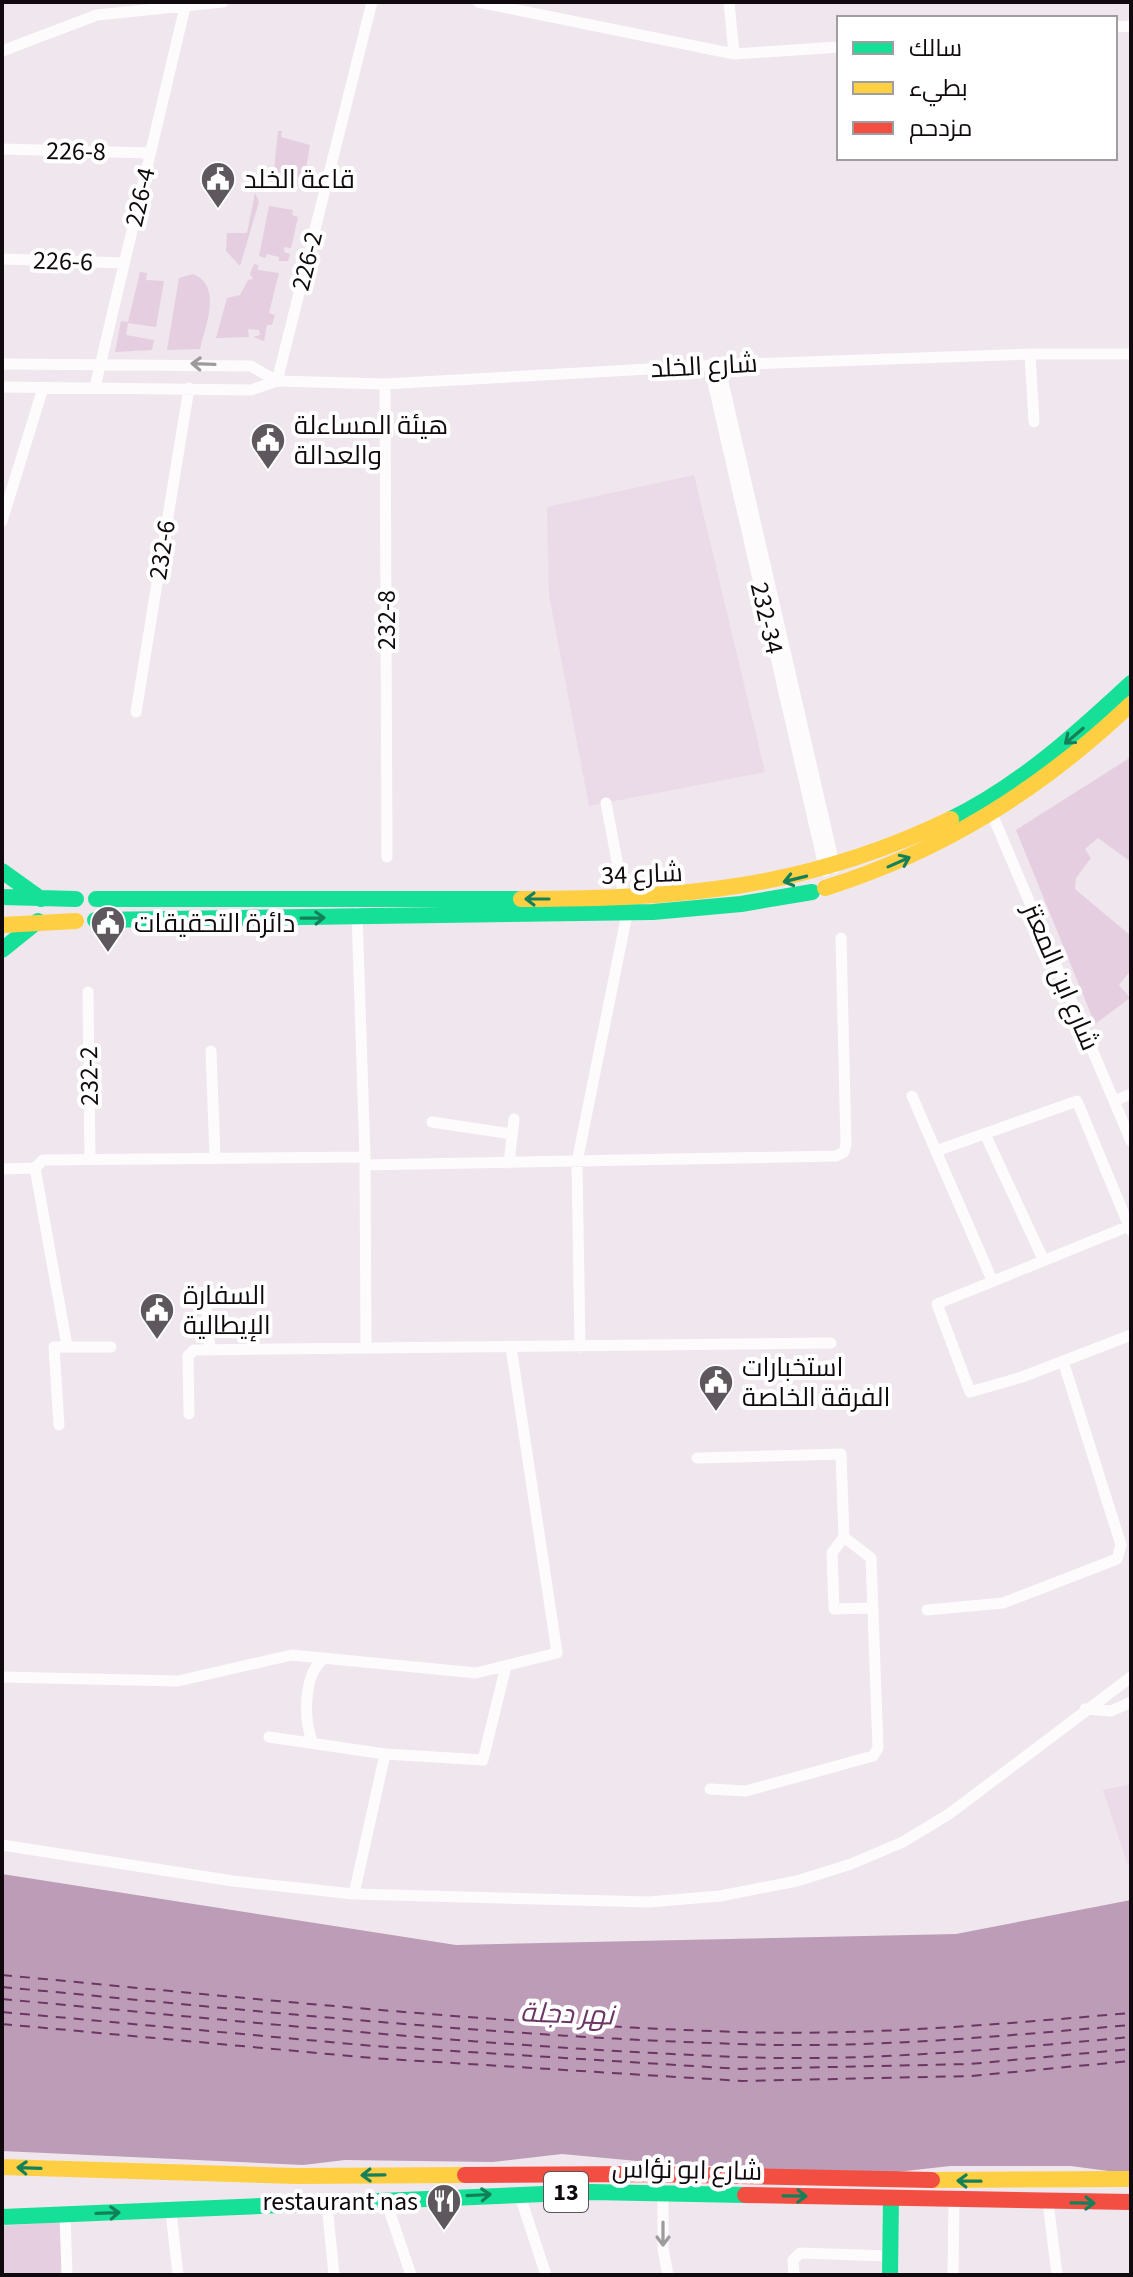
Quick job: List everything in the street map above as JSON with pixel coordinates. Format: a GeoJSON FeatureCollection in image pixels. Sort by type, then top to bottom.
{"type":"FeatureCollection","features":[{"type":"Feature","properties":{"kind":"main road","name":"شارع 34"},"geometry":{"type":"LineString","coordinates":[[95,920],[357,917],[626,906],[732,892],[830,869],[914,838],[989,799],[1063,745],[1131,683]]}},
{"type":"Feature","properties":{"kind":"main road","name":"شارع 34"},"geometry":{"type":"LineString","coordinates":[[96,899],[356,899],[726,906],[819,890],[904,860],[992,814],[1062,765],[1131,704]]}},
{"type":"Feature","properties":{"kind":"main road"},"geometry":{"type":"LineString","coordinates":[[2,871],[41,899]]}},
{"type":"Feature","properties":{"kind":"main road"},"geometry":{"type":"LineString","coordinates":[[2,897],[76,899]]}},
{"type":"Feature","properties":{"kind":"main road"},"geometry":{"type":"LineString","coordinates":[[2,950],[38,921]]}},
{"type":"Feature","properties":{"kind":"main road"},"geometry":{"type":"LineString","coordinates":[[2,925],[76,921]]}},
{"type":"Feature","properties":{"kind":"main road","name":"شارع ابو نؤاس"},"geometry":{"type":"LineString","coordinates":[[2,2167],[296,2176],[648,2174],[1025,2182],[1131,2179]]}},
{"type":"Feature","properties":{"kind":"main road","name":"شارع ابو نؤاس"},"geometry":{"type":"LineString","coordinates":[[4,2216],[171,2212],[519,2193],[1131,2202]]}},
{"type":"Feature","properties":{"kind":"main road"},"geometry":{"type":"LineString","coordinates":[[890,2275],[891,2198]]}},
{"type":"Feature","properties":{"kind":"street"},"geometry":{"type":"LineString","coordinates":[[2,51],[97,15],[223,2]]}},
{"type":"Feature","properties":{"kind":"street","name":"226-2"},"geometry":{"type":"LineString","coordinates":[[277,381],[372,2]]}},
{"type":"Feature","properties":{"kind":"street"},"geometry":{"type":"LineString","coordinates":[[478,2],[524,7],[734,54],[837,47]]}},
{"type":"Feature","properties":{"kind":"street"},"geometry":{"type":"LineString","coordinates":[[729,2],[734,54]]}},
{"type":"Feature","properties":{"kind":"street","name":"226-4"},"geometry":{"type":"LineString","coordinates":[[95,387],[185,7]]}},
{"type":"Feature","properties":{"kind":"street","name":"226-8"},"geometry":{"type":"LineString","coordinates":[[2,149],[150,153]]}},
{"type":"Feature","properties":{"kind":"street","name":"226-6"},"geometry":{"type":"LineString","coordinates":[[2,259],[124,263]]}},
{"type":"Feature","properties":{"kind":"street"},"geometry":{"type":"LineString","coordinates":[[1030,354],[1034,422]]}},
{"type":"Feature","properties":{"kind":"street","name":"شارع الخلد"},"geometry":{"type":"LineString","coordinates":[[2,387],[251,390],[277,381],[385,384],[714,365],[1030,354],[1131,354]]}},
{"type":"Feature","properties":{"kind":"street","name":"شارع الخلد"},"geometry":{"type":"LineString","coordinates":[[2,364],[251,366],[277,381]]}},
{"type":"Feature","properties":{"kind":"street","name":"232-34"},"geometry":{"type":"LineString","coordinates":[[714,365],[830,869]]}},
{"type":"Feature","properties":{"kind":"street","name":"232-8"},"geometry":{"type":"LineString","coordinates":[[385,384],[387,857]]}},
{"type":"Feature","properties":{"kind":"street"},"geometry":{"type":"LineString","coordinates":[[2,521],[5,501],[43,388]]}},
{"type":"Feature","properties":{"kind":"street","name":"232-6"},"geometry":{"type":"LineString","coordinates":[[136,712],[189,388]]}},
{"type":"Feature","properties":{"kind":"street"},"geometry":{"type":"LineString","coordinates":[[580,1347],[577,1162],[626,906],[606,803]]}},
{"type":"Feature","properties":{"kind":"street","name":"شارع ابن المعتز"},"geometry":{"type":"LineString","coordinates":[[992,814],[1131,1141]]}},
{"type":"Feature","properties":{"kind":"street"},"geometry":{"type":"LineString","coordinates":[[356,899],[365,1161],[366,1348]]}},
{"type":"Feature","properties":{"kind":"street"},"geometry":{"type":"LineString","coordinates":[[2,1169],[35,1168],[43,1160],[215,1156],[509,1163],[836,1156],[844,1152],[841,938]]}},
{"type":"Feature","properties":{"kind":"street","name":"232-2"},"geometry":{"type":"LineString","coordinates":[[88,992],[90,1160]]}},
{"type":"Feature","properties":{"kind":"street"},"geometry":{"type":"LineString","coordinates":[[211,1051],[215,1156]]}},
{"type":"Feature","properties":{"kind":"street"},"geometry":{"type":"LineString","coordinates":[[1114,1101],[1131,1094]]}},
{"type":"Feature","properties":{"kind":"street"},"geometry":{"type":"LineString","coordinates":[[912,1096],[992,1280]]}},
{"type":"Feature","properties":{"kind":"street"},"geometry":{"type":"LineString","coordinates":[[936,1151],[1077,1101],[1130,1229],[1043,1259],[937,1304],[970,1392],[1131,1335]]}},
{"type":"Feature","properties":{"kind":"street"},"geometry":{"type":"LineString","coordinates":[[509,1163],[514,1119]]}},
{"type":"Feature","properties":{"kind":"street"},"geometry":{"type":"LineString","coordinates":[[432,1122],[512,1134]]}},
{"type":"Feature","properties":{"kind":"street"},"geometry":{"type":"LineString","coordinates":[[985,1134],[1043,1259]]}},
{"type":"Feature","properties":{"kind":"street"},"geometry":{"type":"LineString","coordinates":[[35,1168],[67,1346]]}},
{"type":"Feature","properties":{"kind":"street"},"geometry":{"type":"LineString","coordinates":[[205,1294],[210,1349]]}},
{"type":"Feature","properties":{"kind":"street"},"geometry":{"type":"LineString","coordinates":[[189,1414],[189,1352],[210,1349],[831,1343]]}},
{"type":"Feature","properties":{"kind":"street"},"geometry":{"type":"LineString","coordinates":[[59,1425],[54,1347],[111,1347]]}},
{"type":"Feature","properties":{"kind":"street"},"geometry":{"type":"LineString","coordinates":[[2,1677],[178,1681],[292,1655],[476,1673],[557,1653],[511,1347]]}},
{"type":"Feature","properties":{"kind":"street"},"geometry":{"type":"LineString","coordinates":[[927,1610],[1003,1603],[1117,1559],[1126,1543],[1063,1361]]}},
{"type":"Feature","properties":{"kind":"street"},"geometry":{"type":"LineString","coordinates":[[697,1458],[841,1454],[844,1537],[832,1553],[834,1609],[870,1608]]}},
{"type":"Feature","properties":{"kind":"street"},"geometry":{"type":"LineString","coordinates":[[710,1789],[746,1791],[873,1756],[880,1741],[870,1608],[871,1558],[844,1537]]}},
{"type":"Feature","properties":{"kind":"street"},"geometry":{"type":"LineString","coordinates":[[313,1743],[306,1728],[312,1672],[325,1658]]}},
{"type":"Feature","properties":{"kind":"street"},"geometry":{"type":"LineString","coordinates":[[269,1737],[385,1754],[483,1760],[506,1666]]}},
{"type":"Feature","properties":{"kind":"street"},"geometry":{"type":"LineString","coordinates":[[2,1845],[233,1881],[354,1894],[649,1902],[720,1896],[797,1881],[851,1864],[915,1835],[949,1814],[1084,1709],[1131,1677]]}},
{"type":"Feature","properties":{"kind":"street"},"geometry":{"type":"LineString","coordinates":[[1084,1709],[1111,1711],[1131,1702]]}},
{"type":"Feature","properties":{"kind":"street"},"geometry":{"type":"LineString","coordinates":[[354,1894],[385,1754]]}},
{"type":"Feature","properties":{"kind":"street"},"geometry":{"type":"LineString","coordinates":[[519,2193],[546,2275]]}},
{"type":"Feature","properties":{"kind":"street"},"geometry":{"type":"LineString","coordinates":[[663,2193],[663,2249],[668,2275]]}},
{"type":"Feature","properties":{"kind":"street"},"geometry":{"type":"LineString","coordinates":[[953,2275],[954,2199]]}},
{"type":"Feature","properties":{"kind":"street"},"geometry":{"type":"LineString","coordinates":[[386,2201],[411,2275]]}},
{"type":"Feature","properties":{"kind":"street"},"geometry":{"type":"LineString","coordinates":[[1048,2202],[1057,2275]]}},
{"type":"Feature","properties":{"kind":"street"},"geometry":{"type":"LineString","coordinates":[[327,2204],[334,2275]]}},
{"type":"Feature","properties":{"kind":"street"},"geometry":{"type":"LineString","coordinates":[[171,2212],[178,2275]]}},
{"type":"Feature","properties":{"kind":"street"},"geometry":{"type":"LineString","coordinates":[[65,2215],[67,2275]]}},
{"type":"Feature","properties":{"kind":"street"},"geometry":{"type":"LineString","coordinates":[[794,2275],[793,2260],[800,2253],[889,2256]]}},
{"type":"Feature","properties":{"kind":"shaded area"},"geometry":{"type":"Polygon","coordinates":[[[278,131],[282,131],[281,137],[310,145],[304,180],[308,181],[307,188],[273,181],[278,131]]]}},
{"type":"Feature","properties":{"kind":"shaded area"},"geometry":{"type":"Polygon","coordinates":[[[255,193],[259,202],[240,266],[226,251],[227,233],[247,233],[255,193]]]}},
{"type":"Feature","properties":{"kind":"shaded area"},"geometry":{"type":"Polygon","coordinates":[[[269,206],[293,210],[292,215],[298,217],[291,248],[284,247],[284,252],[290,254],[288,261],[279,261],[279,257],[267,254],[265,258],[259,256],[269,206]]]}},
{"type":"Feature","properties":{"kind":"shaded area"},"geometry":{"type":"Polygon","coordinates":[[[254,264],[258,265],[258,270],[279,273],[269,313],[275,315],[272,325],[267,325],[264,341],[253,337],[260,335],[259,330],[248,329],[249,337],[216,338],[227,298],[240,295],[248,280],[253,279],[250,274],[254,264]]]}},
{"type":"Feature","properties":{"kind":"shaded area"},"geometry":{"type":"Polygon","coordinates":[[[140,272],[147,273],[146,280],[164,281],[156,327],[128,323],[126,335],[154,340],[152,350],[115,352],[121,321],[128,322],[140,272]]]}},
{"type":"Feature","properties":{"kind":"shaded area"},"geometry":{"type":"Polygon","coordinates":[[[193,274],[202,280],[210,297],[200,349],[167,350],[179,278],[193,274]]]}},
{"type":"Feature","properties":{"kind":"shaded area"},"geometry":{"type":"Polygon","coordinates":[[[694,475],[765,772],[589,806],[549,595],[547,507],[694,475]]]}},
{"type":"Feature","properties":{"kind":"shaded area"},"geometry":{"type":"Polygon","coordinates":[[[1131,757],[1131,862],[1098,838],[1085,849],[1091,858],[1076,878],[1075,889],[1131,936],[1131,970],[1119,985],[1130,998],[1095,1024],[1016,830],[1131,757]]]}},
{"type":"Feature","properties":{"kind":"shaded area"},"geometry":{"type":"Polygon","coordinates":[[[1131,1784],[1131,1862],[1127,1863],[1103,1790],[1131,1784]]]}},
{"type":"Feature","properties":{"kind":"shaded area"},"geometry":{"type":"Polygon","coordinates":[[[60,2222],[65,2275],[2,2275],[2,2226],[60,2222]]]}},
{"type":"Feature","properties":{"kind":"water","name":"نهر دجلة"},"geometry":{"type":"Polygon","coordinates":[[[2,1874],[456,1945],[956,1934],[1131,1900],[1131,2174],[1071,2166],[950,2166],[870,2175],[562,2154],[493,2162],[345,2160],[303,2165],[2,2151],[2,1874]]]}},
{"type":"Feature","properties":{"kind":"ferry route"},"geometry":{"type":"LineString","coordinates":[[2,1975],[462,2017],[738,2032],[886,2031],[1131,2013]]}},
{"type":"Feature","properties":{"kind":"ferry route"},"geometry":{"type":"LineString","coordinates":[[2,1987],[462,2029],[738,2044],[886,2043],[1131,2025]]}},
{"type":"Feature","properties":{"kind":"ferry route"},"geometry":{"type":"LineString","coordinates":[[2,1999],[462,2040],[738,2057],[886,2056],[1131,2037]]}},
{"type":"Feature","properties":{"kind":"ferry route"},"geometry":{"type":"LineString","coordinates":[[2,2012],[373,2046],[741,2069],[970,2064],[1131,2049]]}},
{"type":"Feature","properties":{"kind":"ferry route"},"geometry":{"type":"LineString","coordinates":[[2,2024],[372,2058],[742,2081],[971,2076],[1131,2061]]}},
{"type":"Feature","properties":{"kind":"traffic: fast"},"geometry":{"type":"LineString","coordinates":[[951,819],[1023,775],[1068,740],[1131,683]]}},
{"type":"Feature","properties":{"kind":"traffic: fast"},"geometry":{"type":"LineString","coordinates":[[2,871],[41,899]]}},
{"type":"Feature","properties":{"kind":"traffic: fast"},"geometry":{"type":"LineString","coordinates":[[95,920],[653,912],[741,904],[812,892]]}},
{"type":"Feature","properties":{"kind":"traffic: fast"},"geometry":{"type":"LineString","coordinates":[[2,897],[76,899]]}},
{"type":"Feature","properties":{"kind":"traffic: fast"},"geometry":{"type":"LineString","coordinates":[[96,899],[521,899]]}},
{"type":"Feature","properties":{"kind":"traffic: fast"},"geometry":{"type":"LineString","coordinates":[[2,950],[38,921]]}},
{"type":"Feature","properties":{"kind":"traffic: fast"},"geometry":{"type":"LineString","coordinates":[[2,2217],[591,2192],[745,2195]]}},
{"type":"Feature","properties":{"kind":"traffic: fast"},"geometry":{"type":"LineString","coordinates":[[890,2275],[891,2198]]}},
{"type":"Feature","properties":{"kind":"traffic: slow"},"geometry":{"type":"LineString","coordinates":[[825,888],[910,856],[988,814],[1062,763],[1131,704]]}},
{"type":"Feature","properties":{"kind":"traffic: slow"},"geometry":{"type":"LineString","coordinates":[[521,899],[635,896],[741,885],[845,861],[897,843],[951,819]]}},
{"type":"Feature","properties":{"kind":"traffic: slow"},"geometry":{"type":"LineString","coordinates":[[2,925],[76,921]]}},
{"type":"Feature","properties":{"kind":"traffic: slow"},"geometry":{"type":"LineString","coordinates":[[2,2167],[296,2176],[465,2175]]}},
{"type":"Feature","properties":{"kind":"traffic: slow"},"geometry":{"type":"LineString","coordinates":[[932,2180],[1131,2179]]}},
{"type":"Feature","properties":{"kind":"traffic: jam"},"geometry":{"type":"LineString","coordinates":[[465,2175],[648,2174],[932,2180]]}},
{"type":"Feature","properties":{"kind":"traffic: jam"},"geometry":{"type":"LineString","coordinates":[[745,2195],[1131,2202]]}},
{"type":"Feature","properties":{"kind":"place","name":"قاعة الخلد"},"geometry":{"type":"Point","coordinates":[218,210]}},
{"type":"Feature","properties":{"kind":"place","name":"هيئة المساءلة والعدالة"},"geometry":{"type":"Point","coordinates":[268,471]}},
{"type":"Feature","properties":{"kind":"place","name":"دائرة التحقيقات"},"geometry":{"type":"Point","coordinates":[108,954]}},
{"type":"Feature","properties":{"kind":"place","name":"السفارة الإيطالية"},"geometry":{"type":"Point","coordinates":[157,1341]}},
{"type":"Feature","properties":{"kind":"place","name":"استخبارات الفرقة الخاصة"},"geometry":{"type":"Point","coordinates":[716,1413]}},
{"type":"Feature","properties":{"kind":"place","name":"restaurant nas"},"geometry":{"type":"Point","coordinates":[444,2232]}}]}
